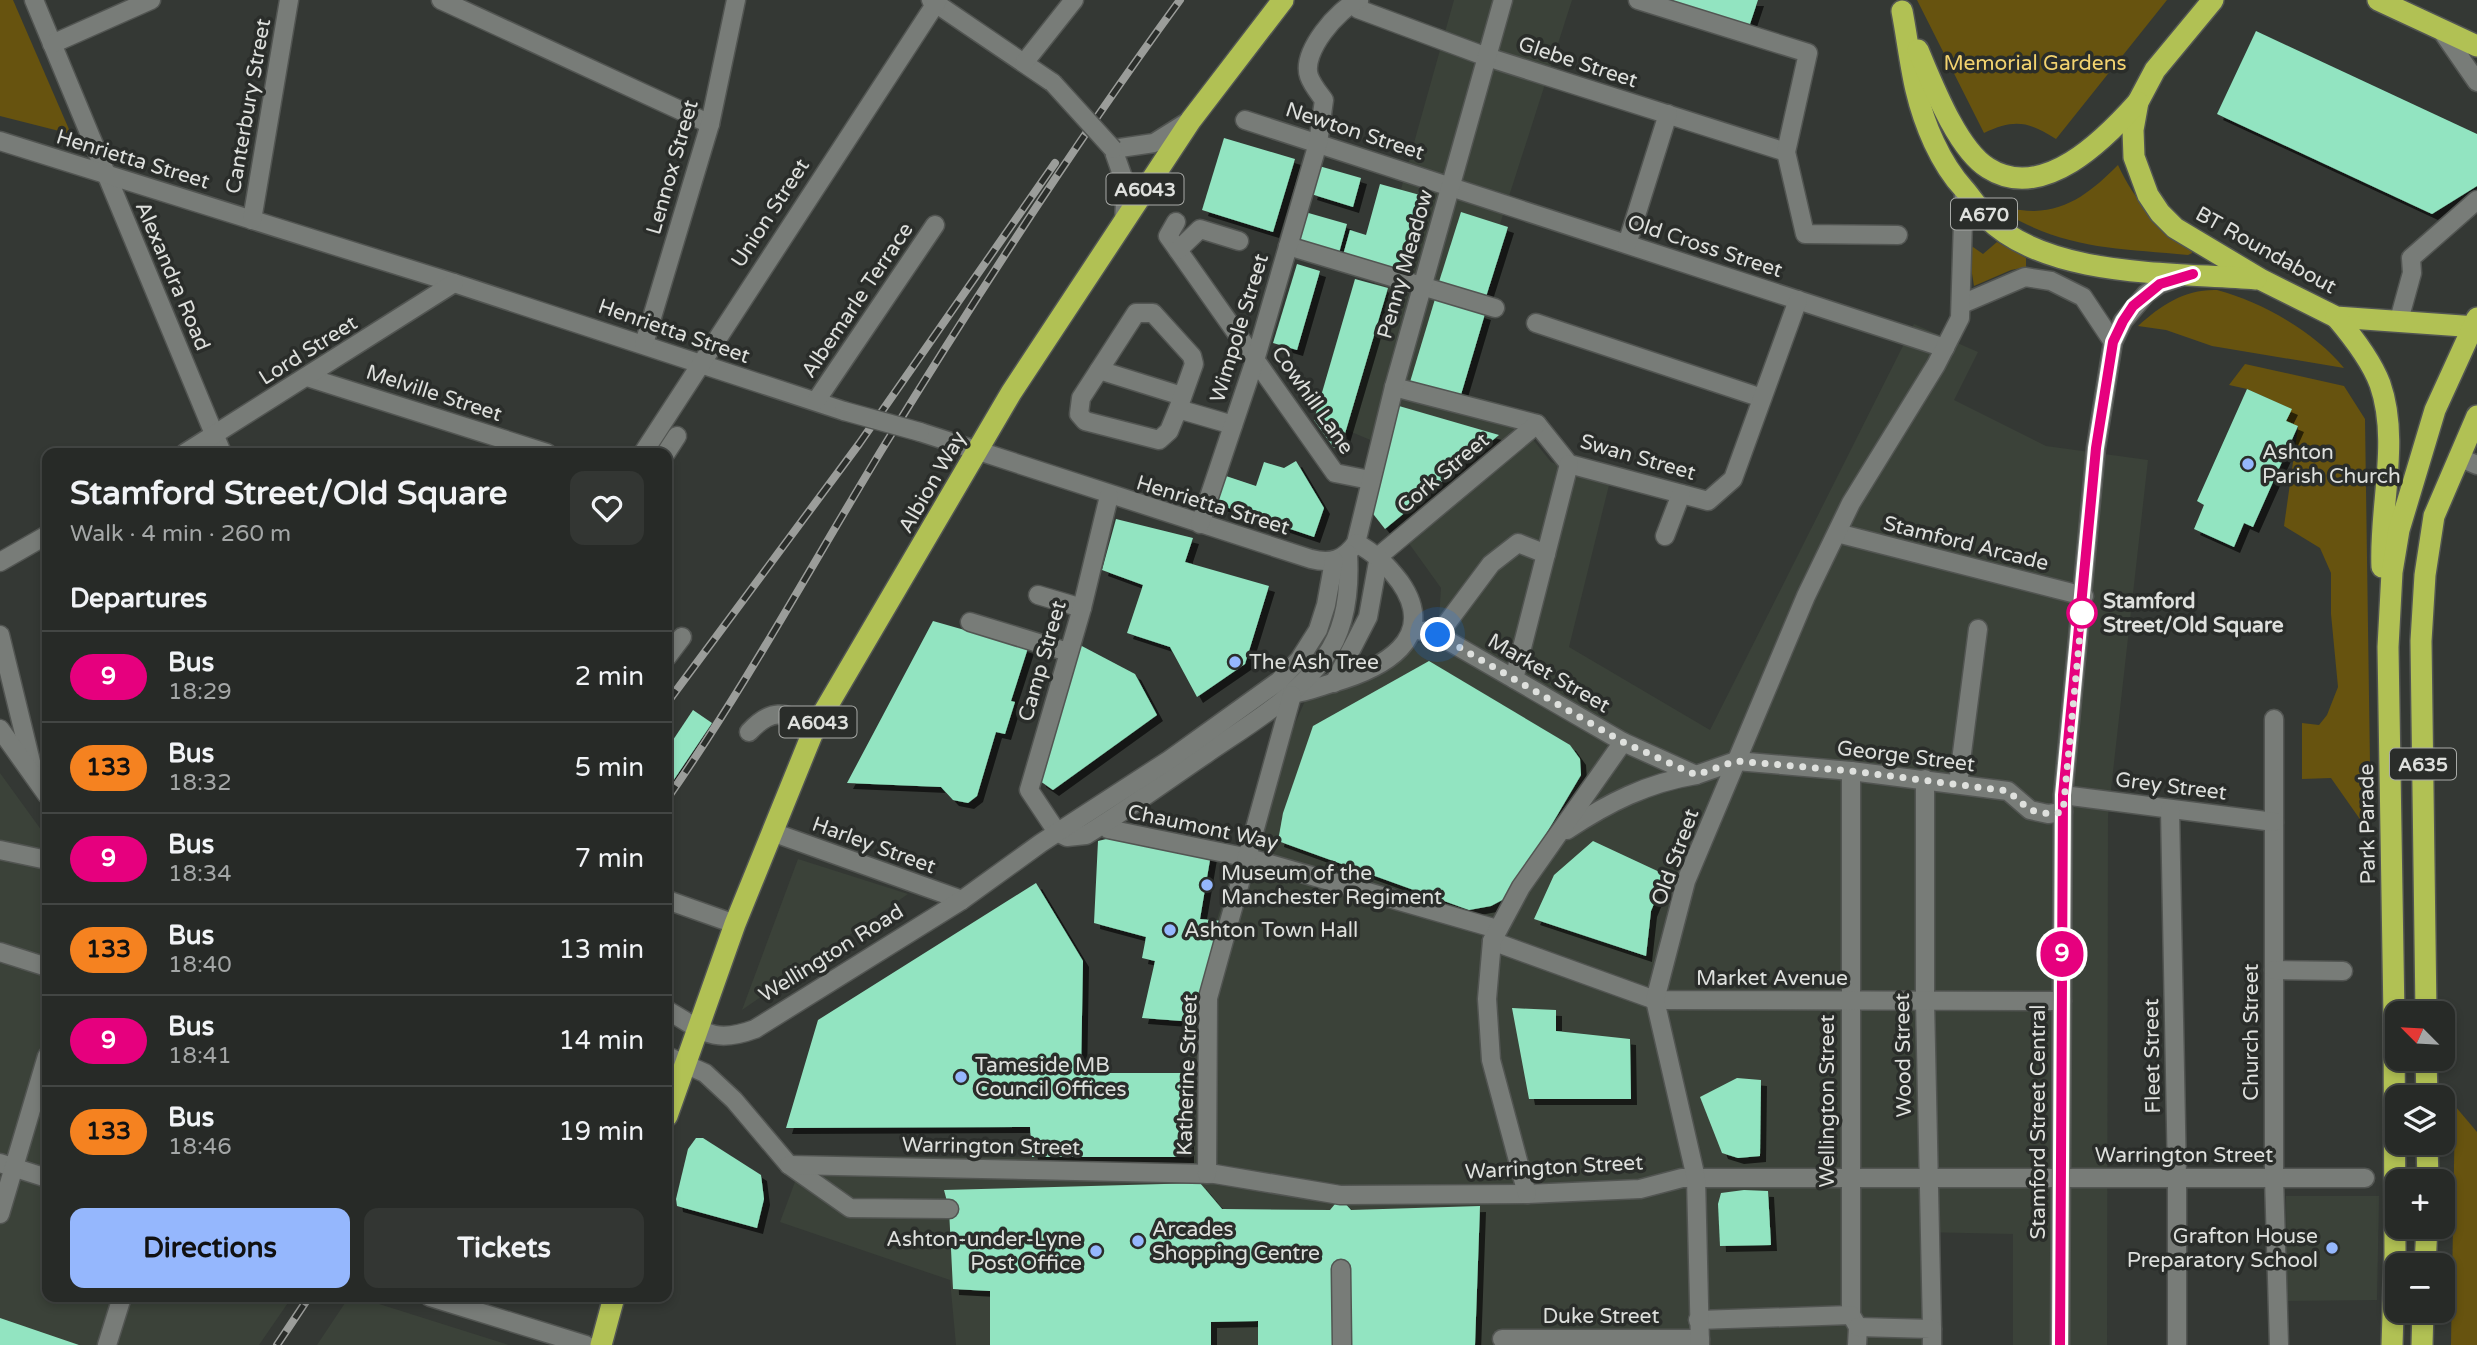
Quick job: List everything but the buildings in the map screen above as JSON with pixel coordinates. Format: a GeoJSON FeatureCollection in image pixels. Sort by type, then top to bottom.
{"type":"FeatureCollection","features":[{"type":"Feature","properties":{"kind":"highway","name":"Albion Way"},"geometry":{"type":"LineString","coordinates":[[697,1030],[736,924],[815,727],[979,452],[1011,393],[1191,120],[1254,33],[1283,0]]}},
{"type":"Feature","properties":{"kind":"highway","name":"BT Roundabout"},"geometry":{"type":"LineString","coordinates":[[2213,0],[2155,70],[2138,102],[2133,130],[2134,157],[2148,195],[2160,213],[2175,228],[2262,280],[2336,317],[2476,324]]}},
{"type":"Feature","properties":{"kind":"highway"},"geometry":{"type":"LineString","coordinates":[[2378,0],[2477,46]]}},
{"type":"Feature","properties":{"kind":"highway","name":"A670"},"geometry":{"type":"LineString","coordinates":[[1899,6],[1941,106],[1970,149],[1988,168],[2022,177],[2056,170],[2089,149],[2138,102]]}},
{"type":"Feature","properties":{"kind":"highway","name":"A670"},"geometry":{"type":"LineString","coordinates":[[1899,6],[1917,92],[1944,160],[1988,219],[2024,243],[2073,261],[2262,280]]}},
{"type":"Feature","properties":{"kind":"highway"},"geometry":{"type":"LineString","coordinates":[[2441,30],[2477,29]]}},
{"type":"Feature","properties":{"kind":"highway"},"geometry":{"type":"LineString","coordinates":[[2336,317],[2376,375],[2384,403],[2387,437],[2382,562],[2388,647]]}},
{"type":"Feature","properties":{"kind":"highway","name":"Park Parade"},"geometry":{"type":"LineString","coordinates":[[2392,1345],[2395,1198],[2388,647],[2392,572],[2399,530],[2435,410],[2476,324]]}},
{"type":"Feature","properties":{"kind":"highway","name":"A635"},"geometry":{"type":"LineString","coordinates":[[2426,1001],[2421,640],[2425,575],[2434,516],[2468,461],[2477,416]]}},
{"type":"Feature","properties":{"kind":"highway","name":"A6043"},"geometry":{"type":"LineString","coordinates":[[672,1084],[676,1059],[697,1030]]}},
{"type":"Feature","properties":{"kind":"highway"},"geometry":{"type":"LineString","coordinates":[[601,1345],[613,1302]]}},
{"type":"Feature","properties":{"kind":"highway"},"geometry":{"type":"LineString","coordinates":[[2422,1345],[2423,1323]]}},
{"type":"Feature","properties":{"kind":"street","name":"Alexandra Road"},"geometry":{"type":"LineString","coordinates":[[34,0],[220,448]]}},
{"type":"Feature","properties":{"kind":"street"},"geometry":{"type":"LineString","coordinates":[[52,44],[151,0]]}},
{"type":"Feature","properties":{"kind":"street","name":"Canterbury Street"},"geometry":{"type":"LineString","coordinates":[[252,220],[289,0]]}},
{"type":"Feature","properties":{"kind":"street"},"geometry":{"type":"LineString","coordinates":[[441,0],[710,124]]}},
{"type":"Feature","properties":{"kind":"street"},"geometry":{"type":"LineString","coordinates":[[1024,63],[1074,0]]}},
{"type":"Feature","properties":{"kind":"street","name":"Penny Meadow"},"geometry":{"type":"LineString","coordinates":[[1346,553],[1370,480],[1503,0]]}},
{"type":"Feature","properties":{"kind":"street"},"geometry":{"type":"LineString","coordinates":[[1638,0],[1808,53],[1786,152],[1805,233],[1898,235]]}},
{"type":"Feature","properties":{"kind":"street"},"geometry":{"type":"LineString","coordinates":[[935,1],[1053,83],[1113,149],[1126,186],[1124,221]]}},
{"type":"Feature","properties":{"kind":"street","name":"Union Street"},"geometry":{"type":"LineString","coordinates":[[646,448],[935,1]]}},
{"type":"Feature","properties":{"kind":"street","name":"Lennox Street"},"geometry":{"type":"LineString","coordinates":[[644,344],[710,124],[733,2]]}},
{"type":"Feature","properties":{"kind":"street","name":"Glebe Street"},"geometry":{"type":"LineString","coordinates":[[1358,3],[1487,57],[1786,152]]}},
{"type":"Feature","properties":{"kind":"street","name":"Wimpole Street"},"geometry":{"type":"LineString","coordinates":[[1200,524],[1256,357],[1318,143],[1324,100],[1308,74],[1309,62],[1332,17],[1358,3]]}},
{"type":"Feature","properties":{"kind":"street"},"geometry":{"type":"LineString","coordinates":[[2441,30],[2477,82]]}},
{"type":"Feature","properties":{"kind":"street"},"geometry":{"type":"LineString","coordinates":[[1628,244],[1668,114]]}},
{"type":"Feature","properties":{"kind":"street"},"geometry":{"type":"LineString","coordinates":[[1113,149],[1154,143],[1191,120]]}},
{"type":"Feature","properties":{"kind":"street","name":"Newton Street"},"geometry":{"type":"LineString","coordinates":[[1245,120],[1450,187]]}},
{"type":"Feature","properties":{"kind":"street","name":"Henrietta Street"},"geometry":{"type":"LineString","coordinates":[[0,141],[454,283],[644,344],[698,365],[919,432],[1109,496],[1311,559],[1346,553]]}},
{"type":"Feature","properties":{"kind":"street","name":"Old Cross Street"},"geometry":{"type":"LineString","coordinates":[[1450,187],[1945,348]]}},
{"type":"Feature","properties":{"kind":"street"},"geometry":{"type":"LineString","coordinates":[[1964,189],[1960,235],[1962,304],[2025,277],[2051,281],[2083,298],[2113,342]]}},
{"type":"Feature","properties":{"kind":"street"},"geometry":{"type":"LineString","coordinates":[[2399,320],[2412,274],[2411,258],[2477,200]]}},
{"type":"Feature","properties":{"kind":"street"},"geometry":{"type":"LineString","coordinates":[[1176,222],[1168,236],[1178,250],[1200,229],[1239,242]]}},
{"type":"Feature","properties":{"kind":"street","name":"Albemarle Terrace"},"geometry":{"type":"LineString","coordinates":[[816,401],[935,225]]}},
{"type":"Feature","properties":{"kind":"street"},"geometry":{"type":"LineString","coordinates":[[1288,246],[1495,308]]}},
{"type":"Feature","properties":{"kind":"street","name":"Cowhill Lane"},"geometry":{"type":"LineString","coordinates":[[1178,250],[1256,357],[1335,473],[1370,480]]}},
{"type":"Feature","properties":{"kind":"street","name":"Stamford Street Central"},"geometry":{"type":"LineString","coordinates":[[2060,1345],[2063,804],[2096,448],[2113,342],[2123,321],[2146,294],[2168,281],[2193,274]]}},
{"type":"Feature","properties":{"kind":"street","name":"Lord Street"},"geometry":{"type":"LineString","coordinates":[[194,448],[454,283]]}},
{"type":"Feature","properties":{"kind":"street","name":"Swan Street"},"geometry":{"type":"LineString","coordinates":[[1537,424],[1569,464],[1708,501],[1733,479],[1798,300]]}},
{"type":"Feature","properties":{"kind":"street","name":"Old Street"},"geometry":{"type":"LineString","coordinates":[[1700,1342],[1696,1178],[1655,1000],[1686,881],[1806,596],[1851,503],[1945,348],[1960,318],[1962,304]]}},
{"type":"Feature","properties":{"kind":"street"},"geometry":{"type":"LineString","coordinates":[[1136,313],[1153,313],[1192,356],[1194,364],[1180,403],[1169,431],[1159,440],[1084,421],[1078,406],[1136,313]]}},
{"type":"Feature","properties":{"kind":"street"},"geometry":{"type":"LineString","coordinates":[[1536,323],[1762,398]]}},
{"type":"Feature","properties":{"kind":"street"},"geometry":{"type":"LineString","coordinates":[[1099,370],[1233,425]]}},
{"type":"Feature","properties":{"kind":"street","name":"Melville Street"},"geometry":{"type":"LineString","coordinates":[[307,377],[531,448]]}},
{"type":"Feature","properties":{"kind":"street"},"geometry":{"type":"LineString","coordinates":[[1394,387],[1537,424]]}},
{"type":"Feature","properties":{"kind":"street","name":"Cork Street"},"geometry":{"type":"LineString","coordinates":[[1379,556],[1537,424]]}},
{"type":"Feature","properties":{"kind":"street"},"geometry":{"type":"LineString","coordinates":[[669,448],[677,436]]}},
{"type":"Feature","properties":{"kind":"street"},"geometry":{"type":"LineString","coordinates":[[489,448],[496,437]]}},
{"type":"Feature","properties":{"kind":"street"},"geometry":{"type":"LineString","coordinates":[[1514,679],[1569,464]]}},
{"type":"Feature","properties":{"kind":"street"},"geometry":{"type":"LineString","coordinates":[[1665,536],[1681,494]]}},
{"type":"Feature","properties":{"kind":"street","name":"Camp Street"},"geometry":{"type":"LineString","coordinates":[[1057,832],[1029,790],[1082,608],[1109,496]]}},
{"type":"Feature","properties":{"kind":"street","name":"Stamford Arcade"},"geometry":{"type":"LineString","coordinates":[[1837,533],[2084,596]]}},
{"type":"Feature","properties":{"kind":"street"},"geometry":{"type":"LineString","coordinates":[[0,562],[42,538]]}},
{"type":"Feature","properties":{"kind":"street"},"geometry":{"type":"LineString","coordinates":[[1438,635],[1491,564],[1518,543],[1548,547]]}},
{"type":"Feature","properties":{"kind":"street"},"geometry":{"type":"LineString","coordinates":[[1286,688],[1354,677],[1402,649],[1414,629],[1414,608],[1407,593],[1379,556],[1346,553]]}},
{"type":"Feature","properties":{"kind":"street","name":"Wellington Road"},"geometry":{"type":"LineString","coordinates":[[1057,832],[1067,837],[1086,835],[1104,824],[1286,688],[1299,660],[1318,630],[1346,553]]}},
{"type":"Feature","properties":{"kind":"street"},"geometry":{"type":"LineString","coordinates":[[1334,682],[1368,617],[1379,556]]}},
{"type":"Feature","properties":{"kind":"street"},"geometry":{"type":"LineString","coordinates":[[1038,595],[1082,608]]}},
{"type":"Feature","properties":{"kind":"street"},"geometry":{"type":"LineString","coordinates":[[970,622],[1068,652]]}},
{"type":"Feature","properties":{"kind":"street","name":"Market Street"},"geometry":{"type":"LineString","coordinates":[[1414,629],[1438,635],[1623,742],[1696,775]]}},
{"type":"Feature","properties":{"kind":"street"},"geometry":{"type":"LineString","coordinates":[[1958,784],[1978,629]]}},
{"type":"Feature","properties":{"kind":"street"},"geometry":{"type":"LineString","coordinates":[[0,635],[34,774]]}},
{"type":"Feature","properties":{"kind":"street"},"geometry":{"type":"LineString","coordinates":[[672,650],[681,637]]}},
{"type":"Feature","properties":{"kind":"street","name":"Wellington Road"},"geometry":{"type":"LineString","coordinates":[[697,1030],[718,1038],[755,1029],[962,900],[1057,832],[1286,688]]}},
{"type":"Feature","properties":{"kind":"street","name":"Katherine Street"},"geometry":{"type":"LineString","coordinates":[[1207,1174],[1208,998],[1249,858],[1286,688]]}},
{"type":"Feature","properties":{"kind":"street"},"geometry":{"type":"LineString","coordinates":[[749,732],[762,718],[781,712],[815,727]]}},
{"type":"Feature","properties":{"kind":"street","name":"Church Street"},"geometry":{"type":"LineString","coordinates":[[2274,719],[2274,1178],[2278,1345]]}},
{"type":"Feature","properties":{"kind":"street"},"geometry":{"type":"LineString","coordinates":[[0,729],[42,786]]}},
{"type":"Feature","properties":{"kind":"street"},"geometry":{"type":"LineString","coordinates":[[1527,1194],[1491,1060],[1487,999],[1494,935],[1521,887],[1623,742]]}},
{"type":"Feature","properties":{"kind":"street"},"geometry":{"type":"LineString","coordinates":[[1558,836],[1607,803],[1663,780],[1696,775],[1736,761]]}},
{"type":"Feature","properties":{"kind":"street","name":"George Street"},"geometry":{"type":"LineString","coordinates":[[1736,761],[1925,779],[2008,791],[2030,810],[2049,814],[2063,804]]}},
{"type":"Feature","properties":{"kind":"street","name":"Wellington Street"},"geometry":{"type":"LineString","coordinates":[[1851,771],[1850,1175],[1855,1329]]}},
{"type":"Feature","properties":{"kind":"street","name":"Wood Street"},"geometry":{"type":"LineString","coordinates":[[1855,1329],[1932,1337],[1924,1001],[1925,779]]}},
{"type":"Feature","properties":{"kind":"street","name":"Grey Street"},"geometry":{"type":"LineString","coordinates":[[2063,804],[2170,809],[2274,822]]}},
{"type":"Feature","properties":{"kind":"street","name":"Fleet Street"},"geometry":{"type":"LineString","coordinates":[[2170,809],[2177,1178],[2177,1345]]}},
{"type":"Feature","properties":{"kind":"street","name":"Chaumont Way"},"geometry":{"type":"LineString","coordinates":[[1104,824],[1108,829],[1249,858],[1494,935]]}},
{"type":"Feature","properties":{"kind":"street","name":"Harley Street"},"geometry":{"type":"LineString","coordinates":[[772,832],[962,900]]}},
{"type":"Feature","properties":{"kind":"street"},"geometry":{"type":"LineString","coordinates":[[0,850],[42,859]]}},
{"type":"Feature","properties":{"kind":"street"},"geometry":{"type":"LineString","coordinates":[[672,902],[736,924]]}},
{"type":"Feature","properties":{"kind":"street","name":"Market Avenue"},"geometry":{"type":"LineString","coordinates":[[1494,935],[1655,1000],[2062,1001]]}},
{"type":"Feature","properties":{"kind":"street"},"geometry":{"type":"LineString","coordinates":[[0,952],[42,965]]}},
{"type":"Feature","properties":{"kind":"street"},"geometry":{"type":"LineString","coordinates":[[2274,970],[2343,971]]}},
{"type":"Feature","properties":{"kind":"street"},"geometry":{"type":"LineString","coordinates":[[672,1013],[697,1030]]}},
{"type":"Feature","properties":{"kind":"street"},"geometry":{"type":"LineString","coordinates":[[676,1059],[705,1073],[734,1100],[789,1165],[850,1208],[949,1209]]}},
{"type":"Feature","properties":{"kind":"street"},"geometry":{"type":"LineString","coordinates":[[0,1214],[8,1166],[42,1070]]}},
{"type":"Feature","properties":{"kind":"street","name":"Warrington Street"},"geometry":{"type":"LineString","coordinates":[[789,1165],[1207,1174],[1340,1195],[1527,1194],[1640,1189],[1682,1178],[1850,1175],[2365,1178]]}},
{"type":"Feature","properties":{"kind":"street"},"geometry":{"type":"LineString","coordinates":[[8,1166],[42,1176]]}},
{"type":"Feature","properties":{"kind":"street"},"geometry":{"type":"LineString","coordinates":[[1341,1269],[1342,1345]]}},
{"type":"Feature","properties":{"kind":"street"},"geometry":{"type":"LineString","coordinates":[[107,1345],[120,1302]]}},
{"type":"Feature","properties":{"kind":"street"},"geometry":{"type":"LineString","coordinates":[[450,1302],[586,1345]]}},
{"type":"Feature","properties":{"kind":"street"},"geometry":{"type":"LineString","coordinates":[[1698,1320],[1741,1318],[1855,1329]]}},
{"type":"Feature","properties":{"kind":"street","name":"Duke Street"},"geometry":{"type":"LineString","coordinates":[[1502,1339],[1700,1342]]}},
{"type":"Feature","properties":{"kind":"shaded area"},"geometry":{"type":"Polygon","coordinates":[[[1454,0],[1572,0],[1447,389],[1505,405],[1551,462],[1609,485],[1569,647],[1710,730],[1914,324],[1978,352],[1954,400],[2046,446],[2148,460],[2108,816],[2107,1345],[2013,1345],[2013,1234],[1920,1232],[1923,1345],[956,1345],[950,1280],[780,1222],[805,1155],[1184,1159],[1190,1008],[1236,857],[1305,701],[1292,695],[1438,635],[1441,588],[1382,506],[1394,450],[1335,425],[1454,0]]]}},
{"type":"Feature","properties":{"kind":"shaded area"},"geometry":{"type":"Polygon","coordinates":[[[0,773],[42,831],[42,1302],[289,1302],[259,1345],[0,1345],[0,773]]]}},
{"type":"Feature","properties":{"kind":"shaded area"},"geometry":{"type":"Polygon","coordinates":[[[798,859],[908,894],[742,1010],[798,859]]]}},
{"type":"Feature","properties":{"kind":"shaded area","name":"Grafton House Preparatory School"},"geometry":{"type":"Polygon","coordinates":[[[2286,1196],[2379,1196],[2377,1300],[2287,1301],[2286,1196]]]}},
{"type":"Feature","properties":{"kind":"shaded area"},"geometry":{"type":"Polygon","coordinates":[[[346,1302],[373,1302],[509,1345],[317,1345],[346,1302]]]}},
{"type":"Feature","properties":{"kind":"green space"},"geometry":{"type":"Polygon","coordinates":[[[0,0],[13,0],[71,134],[0,116],[0,0]]]}},
{"type":"Feature","properties":{"kind":"green space","name":"Memorial Gardens"},"geometry":{"type":"Polygon","coordinates":[[[1917,0],[2167,0],[2056,139],[2037,128],[2021,124],[1984,133],[1917,0]]]}},
{"type":"Feature","properties":{"kind":"green space"},"geometry":{"type":"Polygon","coordinates":[[[2118,165],[2140,202],[2168,231],[2192,249],[2192,253],[2188,255],[2116,248],[2072,241],[2028,225],[2005,213],[2006,209],[2034,211],[2059,207],[2090,190],[2118,165]]]}},
{"type":"Feature","properties":{"kind":"green space"},"geometry":{"type":"Polygon","coordinates":[[[1997,242],[2026,258],[2026,267],[2011,270],[1974,286],[1968,249],[1973,247],[1983,254],[1997,242]]]}},
{"type":"Feature","properties":{"kind":"green space"},"geometry":{"type":"Polygon","coordinates":[[[2217,290],[2252,302],[2286,320],[2318,342],[2344,368],[2212,346],[2166,330],[2138,326],[2156,311],[2184,295],[2217,290]]]}},
{"type":"Feature","properties":{"kind":"green space"},"geometry":{"type":"Polygon","coordinates":[[[2245,364],[2344,386],[2365,419],[2371,835],[2331,778],[2302,779],[2302,723],[2319,725],[2327,715],[2338,687],[2331,614],[2331,573],[2320,548],[2284,526],[2298,427],[2286,421],[2291,409],[2247,389],[2229,385],[2245,364]]]}},
{"type":"Feature","properties":{"kind":"green space"},"geometry":{"type":"Polygon","coordinates":[[[2455,1106],[2477,1132],[2477,1345],[2451,1345],[2451,1323],[2455,1323],[2455,1106]]]}},
{"type":"Feature","properties":{"kind":"railway"},"geometry":{"type":"LineString","coordinates":[[672,792],[750,671],[881,451],[989,279],[1102,110],[1180,0]]}},
{"type":"Feature","properties":{"kind":"railway"},"geometry":{"type":"LineString","coordinates":[[672,696],[859,444],[1055,163]]}},
{"type":"Feature","properties":{"kind":"railway"},"geometry":{"type":"LineString","coordinates":[[277,1345],[306,1302]]}},
{"type":"Feature","properties":{"kind":"bus line","name":"9"},"geometry":{"type":"LineString","coordinates":[[2060,1345],[2063,795],[2096,448],[2113,342],[2123,321],[2133,306],[2160,284],[2193,274]]}},
{"type":"Feature","properties":{"kind":"place","name":"Ashton Parish Church"},"geometry":{"type":"Point","coordinates":[2248,464]}},
{"type":"Feature","properties":{"kind":"place","name":"Stamford Street/Old Square"},"geometry":{"type":"Point","coordinates":[2082,613]}},
{"type":"Feature","properties":{"kind":"place","name":"The Ash Tree"},"geometry":{"type":"Point","coordinates":[1235,662]}},
{"type":"Feature","properties":{"kind":"place","name":"Museum of the Manchester Regiment"},"geometry":{"type":"Point","coordinates":[1207,885]}},
{"type":"Feature","properties":{"kind":"place","name":"Ashton Town Hall"},"geometry":{"type":"Point","coordinates":[1170,930]}},
{"type":"Feature","properties":{"kind":"place","name":"Tameside MB Council Offices"},"geometry":{"type":"Point","coordinates":[961,1077]}},
{"type":"Feature","properties":{"kind":"place","name":"Arcades Shopping Centre"},"geometry":{"type":"Point","coordinates":[1138,1241]}},
{"type":"Feature","properties":{"kind":"place","name":"Grafton House Preparatory School"},"geometry":{"type":"Point","coordinates":[2332,1248]}},
{"type":"Feature","properties":{"kind":"place","name":"Ashton-under-Lyne Post Office"},"geometry":{"type":"Point","coordinates":[1096,1251]}},
{"type":"Feature","properties":{"kind":"route"},"geometry":{"type":"LineString","coordinates":[[1438,635],[1623,742],[1696,775],[1736,761],[1900,776],[2008,791],[2030,810],[2049,814],[2063,812],[2082,613]]}}]}
